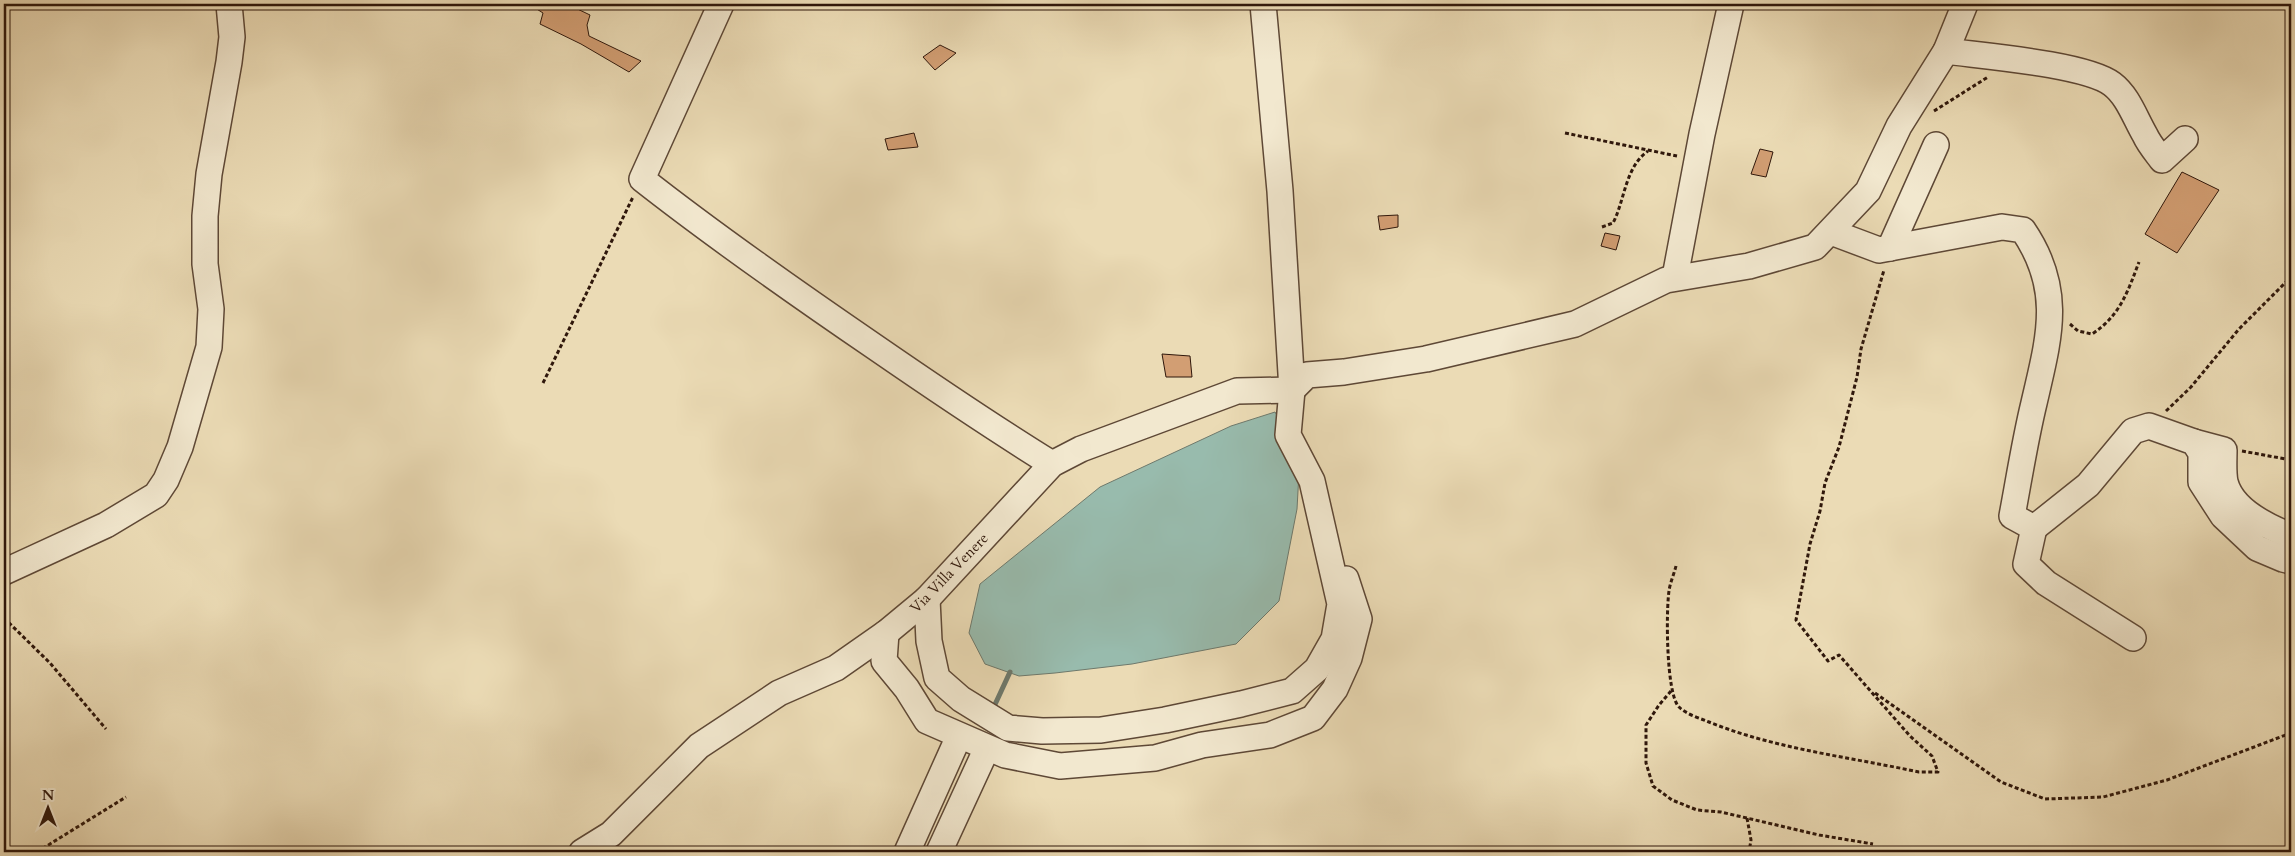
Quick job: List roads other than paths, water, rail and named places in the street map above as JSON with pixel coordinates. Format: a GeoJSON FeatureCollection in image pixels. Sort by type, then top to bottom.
{"type":"FeatureCollection","features":[{"type":"Feature","properties":{"kind":"street"},"geometry":{"type":"LineString","coordinates":[[4,572],[106,525],[156,495],[166,480],[180,448],[209,347],[211,309],[205,264],[205,216],[209,174],[230,62],[232,37],[229,4]]}},
{"type":"Feature","properties":{"kind":"street"},"geometry":{"type":"LineString","coordinates":[[721,4],[642,178],[708,230],[850,331],[990,426],[1052,464]]}},
{"type":"Feature","properties":{"kind":"street"},"geometry":{"type":"LineString","coordinates":[[927,599],[929,641],[937,678],[961,700],[1008,728],[1042,731],[1101,730],[1165,720],[1292,691],[1317,669],[1334,639],[1340,604],[1322,521],[1312,481],[1288,435],[1292,390],[1280,191],[1263,4]]}},
{"type":"Feature","properties":{"kind":"street"},"geometry":{"type":"LineString","coordinates":[[1675,277],[1697,160],[1731,4]]}},
{"type":"Feature","properties":{"kind":"street"},"geometry":{"type":"LineString","coordinates":[[1292,390],[1307,375],[1344,372],[1426,359],[1575,324],[1675,277],[1749,266],[1815,247],[1868,191],[1899,126],[1946,51],[1965,4]]}},
{"type":"Feature","properties":{"kind":"street"},"geometry":{"type":"LineString","coordinates":[[1946,51],[2050,66],[2088,74],[2111,83],[2124,96],[2145,136],[2162,160],[2185,139]]}},
{"type":"Feature","properties":{"kind":"street"},"geometry":{"type":"LineString","coordinates":[[1884,249],[1936,146]]}},
{"type":"Feature","properties":{"kind":"street"},"geometry":{"type":"LineString","coordinates":[[1831,232],[1884,249],[2002,227],[2023,230],[2034,245],[2044,269],[2051,310],[2042,371],[2012,516],[2034,528]]}},
{"type":"Feature","properties":{"kind":"street","name":"Via Villa Venere"},"geometry":{"type":"LineString","coordinates":[[582,852],[610,834],[699,746],[779,693],[836,668],[886,633],[927,599],[1052,464],[1081,449],[1237,391],[1292,390]]}},
{"type":"Feature","properties":{"kind":"street"},"geometry":{"type":"LineString","coordinates":[[2133,638],[2046,583],[2026,564],[2034,528],[2088,485],[2133,431],[2149,426],[2194,442],[2224,450],[2226,483],[2237,502],[2264,524],[2291,536]]}},
{"type":"Feature","properties":{"kind":"street"},"geometry":{"type":"LineString","coordinates":[[2194,442],[2201,453],[2201,482],[2223,516],[2257,548],[2291,561]]}},
{"type":"Feature","properties":{"kind":"street"},"geometry":{"type":"LineString","coordinates":[[886,633],[884,662],[907,690],[927,721],[1005,755],[1037,763],[1060,766],[1089,765],[1155,758],[1202,745],[1270,735],[1314,718],[1335,690],[1349,658],[1359,619],[1344,574],[1322,521]]}},
{"type":"Feature","properties":{"kind":"street"},"geometry":{"type":"LineString","coordinates":[[907,852],[975,743]]}},
{"type":"Feature","properties":{"kind":"street"},"geometry":{"type":"LineString","coordinates":[[939,852],[975,743]]}},
{"type":"Feature","properties":{"kind":"waterway"},"geometry":{"type":"LineString","coordinates":[[992,711],[1010,672]]}}]}
